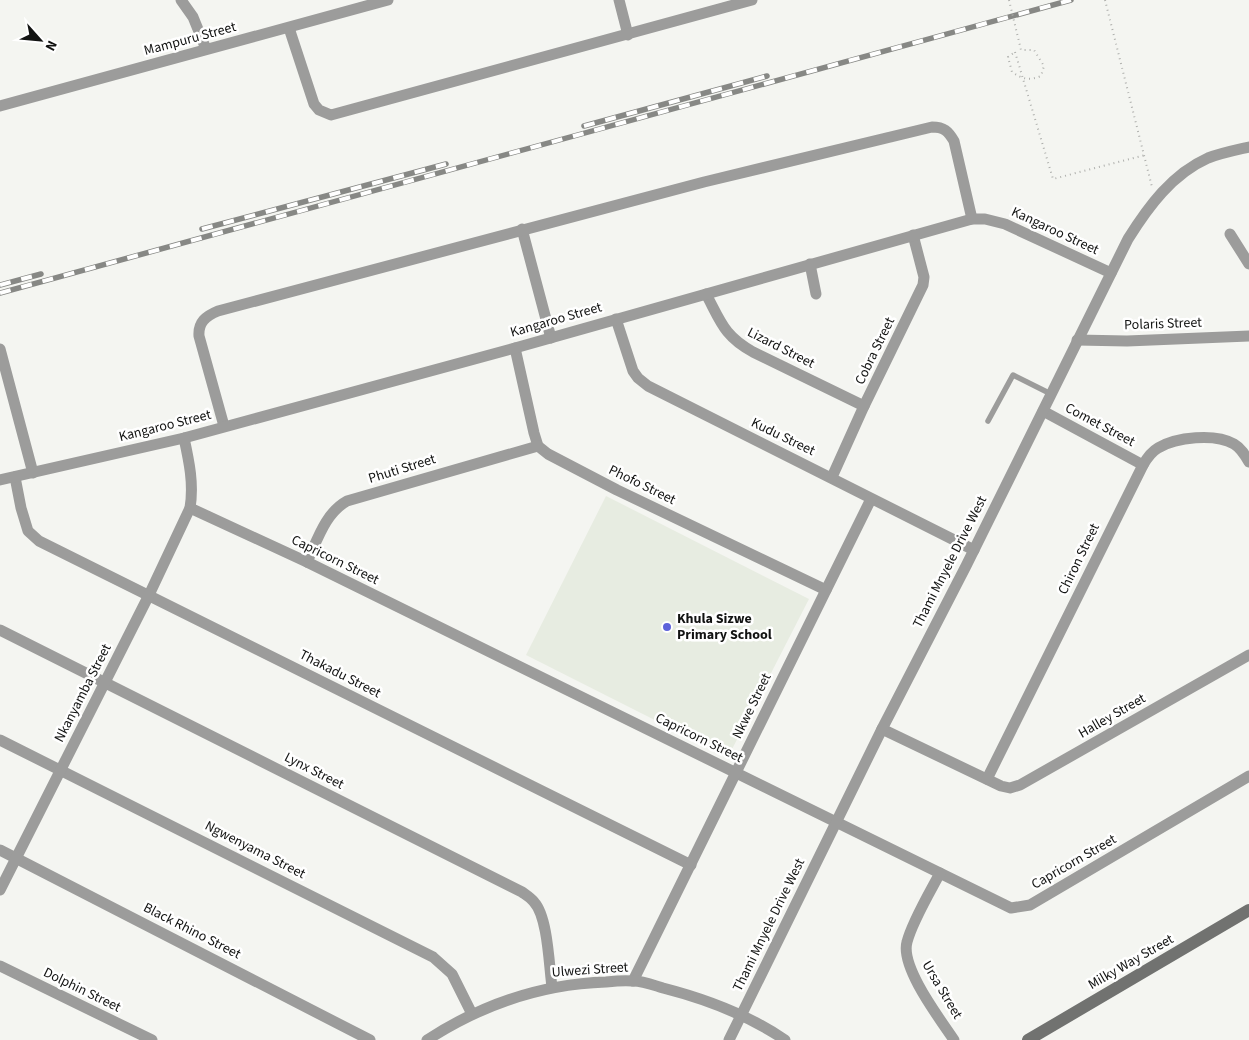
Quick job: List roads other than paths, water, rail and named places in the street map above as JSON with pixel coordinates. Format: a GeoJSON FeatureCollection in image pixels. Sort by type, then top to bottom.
{"type":"FeatureCollection","features":[{"type":"Feature","properties":{"kind":"street"},"geometry":{"type":"LineString","coordinates":[[181,0],[193,17],[206,50]]}},
{"type":"Feature","properties":{"kind":"street","name":"Mampuru Street"},"geometry":{"type":"LineString","coordinates":[[0,106],[388,0]]}},
{"type":"Feature","properties":{"kind":"street"},"geometry":{"type":"LineString","coordinates":[[619,0],[628,35]]}},
{"type":"Feature","properties":{"kind":"street"},"geometry":{"type":"LineString","coordinates":[[289,28],[314,104],[319,110],[331,115],[752,0]]}},
{"type":"Feature","properties":{"kind":"street"},"geometry":{"type":"LineString","coordinates":[[224,426],[199,336],[202,321],[209,315],[522,229],[704,182],[932,127],[942,127],[949,132],[954,141],[972,219]]}},
{"type":"Feature","properties":{"kind":"street","name":"Thami Mnyele Drive West"},"geometry":{"type":"LineString","coordinates":[[729,1040],[882,729],[974,550],[1128,240],[1155,200],[1181,175],[1196,164],[1210,158],[1249,147]]}},
{"type":"Feature","properties":{"kind":"street","name":"Kangaroo Street"},"geometry":{"type":"LineString","coordinates":[[0,480],[184,438],[551,338],[616,318],[972,219],[985,219],[1005,224],[1111,273]]}},
{"type":"Feature","properties":{"kind":"street"},"geometry":{"type":"LineString","coordinates":[[522,229],[551,338]]}},
{"type":"Feature","properties":{"kind":"street"},"geometry":{"type":"LineString","coordinates":[[1230,234],[1249,264]]}},
{"type":"Feature","properties":{"kind":"street","name":"Cobra Street"},"geometry":{"type":"LineString","coordinates":[[832,477],[923,285],[924,277],[913,236]]}},
{"type":"Feature","properties":{"kind":"street"},"geometry":{"type":"LineString","coordinates":[[810,264],[816,294]]}},
{"type":"Feature","properties":{"kind":"street","name":"Lizard Street"},"geometry":{"type":"LineString","coordinates":[[706,294],[727,333],[736,342],[864,406]]}},
{"type":"Feature","properties":{"kind":"street","name":"Kudu Street"},"geometry":{"type":"LineString","coordinates":[[616,318],[633,371],[643,382],[686,406],[832,477],[974,550]]}},
{"type":"Feature","properties":{"kind":"street","name":"Polaris Street"},"geometry":{"type":"LineString","coordinates":[[1077,340],[1127,341],[1249,336]]}},
{"type":"Feature","properties":{"kind":"street"},"geometry":{"type":"LineString","coordinates":[[515,348],[538,446]]}},
{"type":"Feature","properties":{"kind":"street"},"geometry":{"type":"LineString","coordinates":[[0,349],[33,472]]}},
{"type":"Feature","properties":{"kind":"street","name":"Comet Street"},"geometry":{"type":"LineString","coordinates":[[1043,411],[1143,465]]}},
{"type":"Feature","properties":{"kind":"street"},"geometry":{"type":"LineString","coordinates":[[184,438],[191,470],[192,495],[190,508]]}},
{"type":"Feature","properties":{"kind":"street","name":"Chiron Street"},"geometry":{"type":"LineString","coordinates":[[987,779],[1143,465],[1151,453],[1159,447],[1176,441],[1192,438],[1220,439],[1234,444],[1243,452],[1249,462]]}},
{"type":"Feature","properties":{"kind":"street","name":"Phuti Street"},"geometry":{"type":"LineString","coordinates":[[307,562],[328,520],[338,506],[347,501],[538,446]]}},
{"type":"Feature","properties":{"kind":"street","name":"Phofo Street"},"geometry":{"type":"LineString","coordinates":[[538,446],[548,454],[616,490],[826,590]]}},
{"type":"Feature","properties":{"kind":"street","name":"Thakadu Street"},"geometry":{"type":"LineString","coordinates":[[15,477],[28,531],[40,541],[691,865]]}},
{"type":"Feature","properties":{"kind":"street","name":"Nkwe Street"},"geometry":{"type":"LineString","coordinates":[[634,980],[872,499]]}},
{"type":"Feature","properties":{"kind":"street","name":"Capricorn Street"},"geometry":{"type":"LineString","coordinates":[[190,508],[307,562],[1011,908],[1021,908],[1030,905],[1249,776]]}},
{"type":"Feature","properties":{"kind":"street","name":"Nkanyamba Street"},"geometry":{"type":"LineString","coordinates":[[0,890],[149,595],[190,508]]}},
{"type":"Feature","properties":{"kind":"street","name":"Lynx Street"},"geometry":{"type":"LineString","coordinates":[[0,630],[522,892],[534,901],[544,923],[552,987]]}},
{"type":"Feature","properties":{"kind":"street","name":"Halley Street"},"geometry":{"type":"LineString","coordinates":[[882,729],[1001,786],[1010,788],[1020,785],[1249,655]]}},
{"type":"Feature","properties":{"kind":"street","name":"Ngwenyama Street"},"geometry":{"type":"LineString","coordinates":[[0,740],[433,957],[452,974],[472,1014]]}},
{"type":"Feature","properties":{"kind":"street","name":"Black Rhino Street"},"geometry":{"type":"LineString","coordinates":[[0,850],[370,1040]]}},
{"type":"Feature","properties":{"kind":"street","name":"Ursa Street"},"geometry":{"type":"LineString","coordinates":[[940,873],[912,928],[906,942],[905,953],[911,971],[954,1040]]}},
{"type":"Feature","properties":{"kind":"street","name":"Milky Way Street"},"geometry":{"type":"LineString","coordinates":[[1028,1040],[1249,910]]}},
{"type":"Feature","properties":{"kind":"street","name":"Dolphin Street"},"geometry":{"type":"LineString","coordinates":[[0,966],[152,1040]]}},
{"type":"Feature","properties":{"kind":"street","name":"Ulwezi Street"},"geometry":{"type":"LineString","coordinates":[[427,1040],[472,1014],[503,1001],[552,987],[588,982],[634,980],[713,1002],[742,1015],[785,1040]]}},
{"type":"Feature","properties":{"kind":"lane"},"geometry":{"type":"LineString","coordinates":[[988,421],[1013,375],[1051,394]]}},
{"type":"Feature","properties":{"kind":"railway"},"geometry":{"type":"LineString","coordinates":[[0,293],[1071,0]]}},
{"type":"Feature","properties":{"kind":"railway"},"geometry":{"type":"LineString","coordinates":[[584,126],[767,76]]}},
{"type":"Feature","properties":{"kind":"railway"},"geometry":{"type":"LineString","coordinates":[[202,229],[446,164]]}},
{"type":"Feature","properties":{"kind":"railway"},"geometry":{"type":"LineString","coordinates":[[0,285],[41,274]]}},
{"type":"Feature","properties":{"kind":"place","name":"Khula Sizwe Primary School"},"geometry":{"type":"Point","coordinates":[667,627]}}]}
